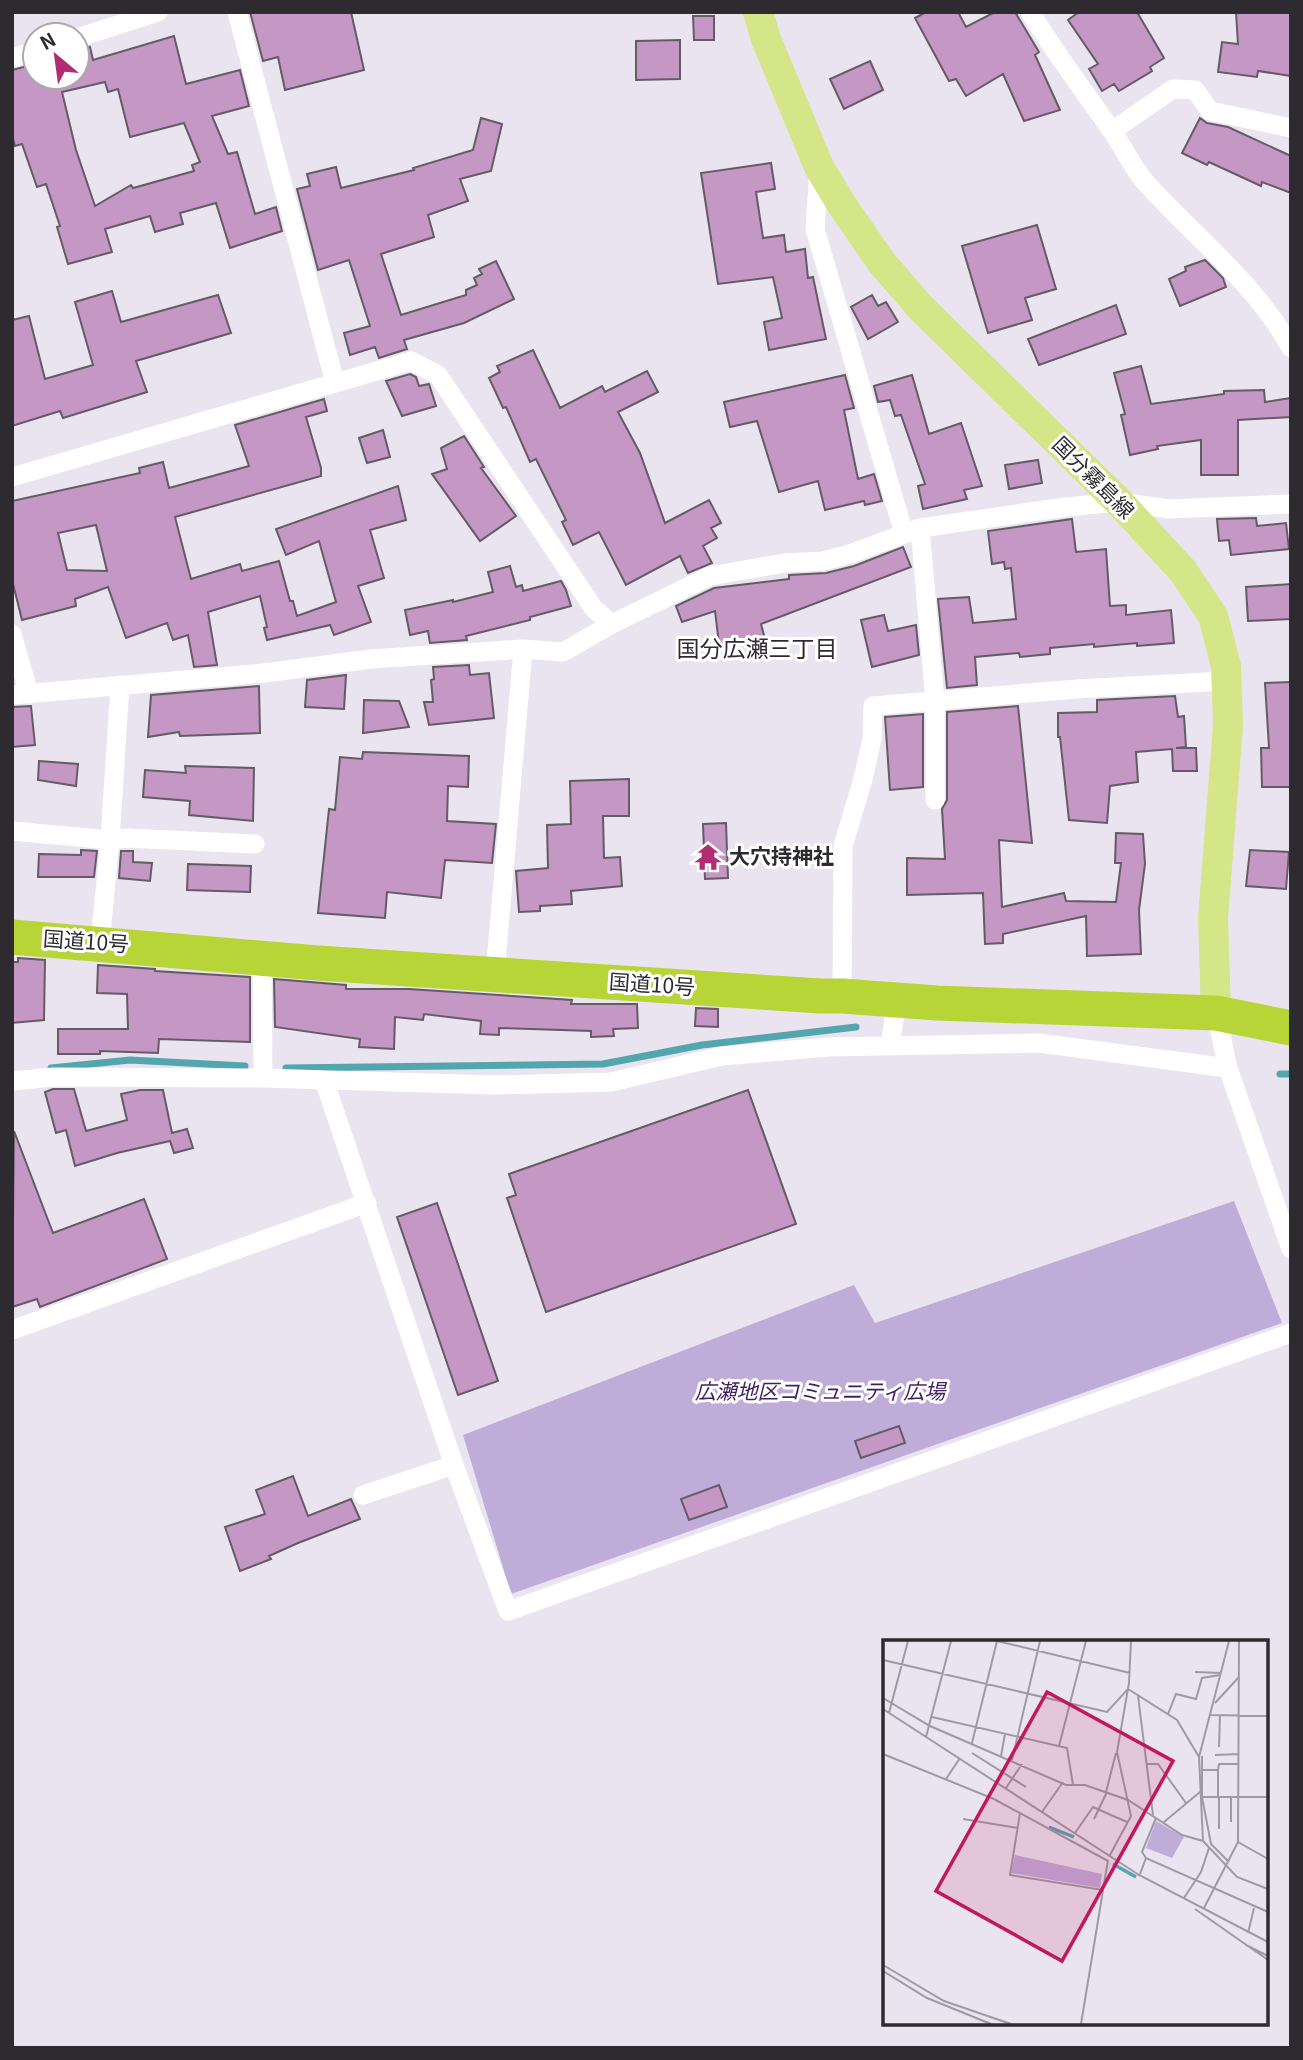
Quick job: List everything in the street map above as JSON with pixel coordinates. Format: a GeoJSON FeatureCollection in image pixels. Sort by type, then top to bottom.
{"type":"FeatureCollection","features":[{"type":"Feature","properties":{"kind":"highway","name":"国道10号"},"geometry":{"type":"LineString","coordinates":[[12,937],[262,958],[820,996],[1216,1013],[1291,1028]]}},
{"type":"Feature","properties":{"kind":"main road","name":"国分霧島線"},"geometry":{"type":"LineString","coordinates":[[758,12],[766,39],[819,167],[881,263],[921,308],[1119,502],[1183,571],[1213,616],[1226,666],[1228,725],[1213,918],[1216,1013]]}},
{"type":"Feature","properties":{"kind":"street"},"geometry":{"type":"LineString","coordinates":[[91,34],[158,12]]}},
{"type":"Feature","properties":{"kind":"street"},"geometry":{"type":"LineString","coordinates":[[237,12],[335,383]]}},
{"type":"Feature","properties":{"kind":"street"},"geometry":{"type":"LineString","coordinates":[[1030,12],[1145,182],[1241,281],[1277,322],[1291,348]]}},
{"type":"Feature","properties":{"kind":"street"},"geometry":{"type":"LineString","coordinates":[[1112,131],[1173,89],[1195,90],[1210,111],[1291,128]]}},
{"type":"Feature","properties":{"kind":"street"},"geometry":{"type":"LineString","coordinates":[[819,167],[815,229],[912,531],[935,702],[935,800]]}},
{"type":"Feature","properties":{"kind":"street"},"geometry":{"type":"LineString","coordinates":[[12,477],[411,361],[438,375],[594,609],[612,624]]}},
{"type":"Feature","properties":{"kind":"street"},"geometry":{"type":"LineString","coordinates":[[12,634],[20,694],[264,673],[371,659],[523,649],[563,652],[612,624],[710,576],[785,563],[823,561],[912,531],[1066,507],[1119,502],[1168,509],[1291,504]]}},
{"type":"Feature","properties":{"kind":"street"},"geometry":{"type":"LineString","coordinates":[[495,975],[523,649]]}},
{"type":"Feature","properties":{"kind":"street"},"geometry":{"type":"LineString","coordinates":[[842,996],[842,846],[863,779],[872,739],[873,706],[1077,689],[1226,681]]}},
{"type":"Feature","properties":{"kind":"street"},"geometry":{"type":"LineString","coordinates":[[100,943],[120,685]]}},
{"type":"Feature","properties":{"kind":"street"},"geometry":{"type":"LineString","coordinates":[[12,831],[110,840],[128,838],[255,844]]}},
{"type":"Feature","properties":{"kind":"street"},"geometry":{"type":"LineString","coordinates":[[262,958],[263,1078]]}},
{"type":"Feature","properties":{"kind":"street"},"geometry":{"type":"LineString","coordinates":[[890,1046],[897,1000]]}},
{"type":"Feature","properties":{"kind":"street"},"geometry":{"type":"LineString","coordinates":[[1216,1013],[1228,1068],[1291,1249]]}},
{"type":"Feature","properties":{"kind":"street"},"geometry":{"type":"LineString","coordinates":[[12,1081],[53,1077],[263,1078],[495,1085],[611,1082],[722,1056],[828,1047],[1040,1043],[1228,1068]]}},
{"type":"Feature","properties":{"kind":"street"},"geometry":{"type":"LineString","coordinates":[[324,1080],[454,1465],[508,1611],[1291,1333]]}},
{"type":"Feature","properties":{"kind":"street"},"geometry":{"type":"LineString","coordinates":[[12,1330],[367,1203]]}},
{"type":"Feature","properties":{"kind":"street"},"geometry":{"type":"LineString","coordinates":[[363,1495],[454,1465]]}},
{"type":"Feature","properties":{"kind":"green space","name":"広瀬地区コミュニティ広場"},"geometry":{"type":"Polygon","coordinates":[[[1234,1201],[1282,1323],[511,1594],[463,1435],[854,1285],[875,1323],[1234,1201]]]}},
{"type":"Feature","properties":{"kind":"building"},"geometry":{"type":"Polygon","coordinates":[[[250,12],[351,12],[364,70],[285,90],[278,57],[263,61],[250,12]]]}},
{"type":"Feature","properties":{"kind":"building"},"geometry":{"type":"Polygon","coordinates":[[[926,12],[958,12],[966,27],[995,12],[1015,12],[1039,52],[1035,55],[1060,110],[1024,121],[1003,74],[966,96],[956,79],[949,81],[915,18],[926,12]]]}},
{"type":"Feature","properties":{"kind":"building"},"geometry":{"type":"Polygon","coordinates":[[[1079,12],[1137,12],[1164,58],[1150,67],[1152,71],[1119,91],[1114,84],[1102,91],[1089,69],[1098,64],[1068,20],[1079,12]]]}},
{"type":"Feature","properties":{"kind":"building"},"geometry":{"type":"Polygon","coordinates":[[[1236,12],[1291,12],[1291,76],[1258,71],[1257,77],[1218,72],[1222,42],[1238,44],[1236,12]]]}},
{"type":"Feature","properties":{"kind":"building"},"geometry":{"type":"Polygon","coordinates":[[[693,16],[714,16],[714,40],[694,40],[693,16]]]}},
{"type":"Feature","properties":{"kind":"building"},"geometry":{"type":"Polygon","coordinates":[[[174,36],[186,84],[240,70],[249,106],[212,116],[228,154],[237,152],[255,214],[276,207],[282,231],[230,248],[216,203],[180,213],[183,224],[155,232],[150,216],[105,229],[112,252],[68,264],[57,227],[60,226],[46,184],[37,187],[22,144],[15,146],[12,135],[12,70],[21,68],[21,91],[66,91],[62,92],[76,150],[95,206],[131,185],[133,188],[194,171],[192,165],[200,162],[184,123],[130,137],[118,89],[108,92],[105,82],[91,85],[91,51],[93,60],[174,36]]]}},
{"type":"Feature","properties":{"kind":"building"},"geometry":{"type":"Polygon","coordinates":[[[680,40],[680,79],[636,80],[636,41],[680,40]]]}},
{"type":"Feature","properties":{"kind":"building"},"geometry":{"type":"Polygon","coordinates":[[[870,61],[883,90],[844,109],[830,79],[870,61]]]}},
{"type":"Feature","properties":{"kind":"building"},"geometry":{"type":"Polygon","coordinates":[[[481,118],[502,124],[491,171],[460,179],[468,201],[428,215],[434,237],[381,254],[401,315],[466,295],[466,290],[477,285],[474,278],[482,274],[479,269],[496,261],[514,299],[464,323],[404,340],[407,349],[379,358],[375,347],[350,355],[344,333],[370,326],[349,260],[318,270],[297,189],[310,186],[307,174],[336,167],[341,188],[414,170],[413,168],[473,150],[481,118]]]}},
{"type":"Feature","properties":{"kind":"building"},"geometry":{"type":"Polygon","coordinates":[[[1200,118],[1207,123],[1228,127],[1291,156],[1291,193],[1262,182],[1261,186],[1209,162],[1207,165],[1182,153],[1200,118]]]}},
{"type":"Feature","properties":{"kind":"building"},"geometry":{"type":"Polygon","coordinates":[[[771,163],[775,189],[756,192],[763,238],[784,235],[786,252],[805,249],[808,278],[813,277],[826,339],[769,350],[764,322],[782,318],[773,277],[718,284],[701,173],[771,163]]]}},
{"type":"Feature","properties":{"kind":"building"},"geometry":{"type":"Polygon","coordinates":[[[1037,225],[1056,289],[1025,298],[1032,320],[988,333],[962,246],[1037,225]]]}},
{"type":"Feature","properties":{"kind":"building"},"geometry":{"type":"Polygon","coordinates":[[[1205,260],[1223,278],[1226,287],[1180,306],[1169,279],[1186,271],[1185,267],[1205,260]]]}},
{"type":"Feature","properties":{"kind":"building"},"geometry":{"type":"Polygon","coordinates":[[[112,291],[121,322],[218,295],[231,333],[136,361],[147,392],[63,418],[60,411],[12,426],[12,320],[29,316],[45,379],[93,365],[75,302],[112,291]]]}},
{"type":"Feature","properties":{"kind":"building"},"geometry":{"type":"Polygon","coordinates":[[[872,295],[878,306],[886,302],[898,322],[868,339],[851,307],[872,295]]]}},
{"type":"Feature","properties":{"kind":"building"},"geometry":{"type":"Polygon","coordinates":[[[1116,305],[1126,334],[1039,365],[1028,339],[1116,305]]]}},
{"type":"Feature","properties":{"kind":"building"},"geometry":{"type":"Polygon","coordinates":[[[533,350],[560,408],[602,386],[605,392],[647,371],[658,392],[618,412],[640,453],[665,523],[709,500],[721,523],[711,528],[717,538],[703,546],[712,563],[688,573],[680,556],[626,585],[599,532],[573,545],[562,522],[566,520],[536,459],[530,462],[506,407],[503,408],[489,378],[500,372],[497,366],[533,350]]]}},
{"type":"Feature","properties":{"kind":"building"},"geometry":{"type":"Polygon","coordinates":[[[1141,366],[1151,404],[1224,394],[1224,391],[1264,390],[1265,402],[1291,398],[1291,417],[1238,420],[1238,475],[1201,475],[1201,440],[1157,446],[1158,449],[1130,455],[1121,415],[1125,414],[1114,373],[1141,366]]]}},
{"type":"Feature","properties":{"kind":"building"},"geometry":{"type":"Polygon","coordinates":[[[410,374],[416,377],[419,386],[429,384],[436,406],[402,416],[386,381],[410,374]]]}},
{"type":"Feature","properties":{"kind":"building"},"geometry":{"type":"Polygon","coordinates":[[[845,375],[854,408],[844,410],[858,479],[874,474],[882,501],[865,505],[864,501],[825,510],[818,481],[779,492],[757,421],[730,427],[724,402],[845,375]]]}},
{"type":"Feature","properties":{"kind":"building"},"geometry":{"type":"Polygon","coordinates":[[[912,375],[929,434],[961,423],[982,486],[964,490],[967,499],[923,509],[918,486],[925,484],[901,415],[895,416],[890,400],[878,402],[874,386],[912,375]]]}},
{"type":"Feature","properties":{"kind":"building"},"geometry":{"type":"Polygon","coordinates":[[[324,399],[327,411],[306,417],[321,476],[175,517],[191,579],[240,564],[242,571],[279,561],[297,616],[336,602],[319,541],[286,555],[276,529],[398,486],[406,520],[370,530],[384,578],[358,586],[371,622],[334,635],[330,625],[267,640],[260,596],[208,612],[217,665],[194,667],[188,635],[173,640],[167,623],[126,638],[108,587],[75,599],[76,606],[22,620],[12,580],[12,501],[140,473],[139,468],[163,462],[169,488],[249,466],[235,425],[324,399]],[[96,525],[58,533],[67,570],[107,571],[96,525]]]}},
{"type":"Feature","properties":{"kind":"building"},"geometry":{"type":"Polygon","coordinates":[[[383,430],[390,457],[367,463],[359,438],[383,430]]]}},
{"type":"Feature","properties":{"kind":"building"},"geometry":{"type":"Polygon","coordinates":[[[464,436],[484,467],[481,468],[516,516],[480,541],[432,474],[447,469],[441,448],[464,436]]]}},
{"type":"Feature","properties":{"kind":"building"},"geometry":{"type":"Polygon","coordinates":[[[1038,460],[1042,483],[1009,489],[1005,465],[1038,460]]]}},
{"type":"Feature","properties":{"kind":"building"},"geometry":{"type":"Polygon","coordinates":[[[1256,518],[1257,526],[1286,523],[1289,549],[1231,555],[1229,540],[1219,541],[1217,519],[1256,518]]]}},
{"type":"Feature","properties":{"kind":"building"},"geometry":{"type":"Polygon","coordinates":[[[1072,519],[1076,552],[1106,549],[1110,606],[1126,605],[1126,615],[1171,610],[1174,643],[1094,647],[1094,644],[1050,648],[1050,654],[1020,657],[1019,653],[975,657],[977,685],[947,688],[938,599],[969,597],[973,623],[1016,619],[1011,568],[1005,569],[1004,562],[992,564],[988,531],[1072,519]]]}},
{"type":"Feature","properties":{"kind":"building"},"geometry":{"type":"Polygon","coordinates":[[[903,547],[911,567],[761,624],[765,639],[719,644],[715,611],[682,622],[676,606],[714,588],[789,579],[789,575],[826,573],[854,566],[903,547]]]}},
{"type":"Feature","properties":{"kind":"building"},"geometry":{"type":"Polygon","coordinates":[[[510,566],[516,587],[522,585],[523,591],[561,581],[571,606],[530,617],[530,620],[466,636],[467,640],[430,643],[428,631],[410,635],[405,610],[493,592],[488,572],[510,566]]]}},
{"type":"Feature","properties":{"kind":"building"},"geometry":{"type":"Polygon","coordinates":[[[1291,584],[1291,619],[1248,621],[1246,587],[1291,584]]]}},
{"type":"Feature","properties":{"kind":"building"},"geometry":{"type":"Polygon","coordinates":[[[884,615],[888,631],[916,625],[919,655],[872,667],[861,620],[884,615]]]}},
{"type":"Feature","properties":{"kind":"building"},"geometry":{"type":"Polygon","coordinates":[[[469,665],[470,675],[489,673],[494,718],[429,725],[424,702],[433,702],[433,667],[469,665]]]}},
{"type":"Feature","properties":{"kind":"building"},"geometry":{"type":"Polygon","coordinates":[[[346,675],[344,709],[305,707],[307,680],[346,675]]]}},
{"type":"Feature","properties":{"kind":"building"},"geometry":{"type":"Polygon","coordinates":[[[1291,682],[1291,787],[1262,787],[1261,748],[1269,748],[1265,683],[1291,682]]]}},
{"type":"Feature","properties":{"kind":"building"},"geometry":{"type":"Polygon","coordinates":[[[259,686],[260,733],[180,736],[179,732],[148,737],[151,695],[259,686]]]}},
{"type":"Feature","properties":{"kind":"building"},"geometry":{"type":"Polygon","coordinates":[[[1175,696],[1178,717],[1184,716],[1186,747],[1176,748],[1196,748],[1197,771],[1173,771],[1172,749],[1136,752],[1138,782],[1110,786],[1107,823],[1069,820],[1058,737],[1058,713],[1097,712],[1097,700],[1175,696]]]}},
{"type":"Feature","properties":{"kind":"building"},"geometry":{"type":"Polygon","coordinates":[[[364,700],[399,701],[409,727],[363,733],[364,700]]]}},
{"type":"Feature","properties":{"kind":"building"},"geometry":{"type":"Polygon","coordinates":[[[31,706],[35,745],[12,747],[12,707],[31,706]]]}},
{"type":"Feature","properties":{"kind":"building"},"geometry":{"type":"Polygon","coordinates":[[[1018,706],[1032,843],[999,840],[1002,907],[1064,893],[1066,901],[1116,902],[1121,863],[1115,863],[1116,833],[1143,834],[1145,864],[1139,910],[1141,954],[1087,956],[1086,916],[1003,934],[1003,943],[985,944],[983,893],[907,895],[907,858],[945,859],[942,809],[947,800],[947,712],[1018,706]]]}},
{"type":"Feature","properties":{"kind":"building"},"geometry":{"type":"Polygon","coordinates":[[[923,714],[923,787],[890,790],[885,717],[923,714]]]}},
{"type":"Feature","properties":{"kind":"building"},"geometry":{"type":"Polygon","coordinates":[[[363,752],[469,756],[468,787],[448,786],[447,821],[496,824],[492,863],[445,860],[441,898],[387,892],[385,918],[318,913],[329,809],[335,810],[340,757],[362,759],[363,752]]]}},
{"type":"Feature","properties":{"kind":"building"},"geometry":{"type":"Polygon","coordinates":[[[39,761],[78,764],[76,786],[38,780],[39,761]]]}},
{"type":"Feature","properties":{"kind":"building"},"geometry":{"type":"Polygon","coordinates":[[[185,766],[254,768],[253,821],[189,815],[190,801],[143,797],[145,770],[186,773],[185,766]]]}},
{"type":"Feature","properties":{"kind":"building"},"geometry":{"type":"Polygon","coordinates":[[[629,779],[629,816],[603,816],[604,858],[620,857],[622,886],[571,891],[572,904],[540,906],[540,911],[519,912],[516,871],[548,868],[547,825],[571,824],[570,781],[629,779]]]}},
{"type":"Feature","properties":{"kind":"building"},"geometry":{"type":"Polygon","coordinates":[[[726,823],[728,878],[705,879],[703,824],[726,823]]]}},
{"type":"Feature","properties":{"kind":"building"},"geometry":{"type":"Polygon","coordinates":[[[81,850],[97,851],[94,877],[38,877],[39,854],[81,855],[81,850]]]}},
{"type":"Feature","properties":{"kind":"building"},"geometry":{"type":"Polygon","coordinates":[[[1250,850],[1289,852],[1286,889],[1246,886],[1250,850]]]}},
{"type":"Feature","properties":{"kind":"building"},"geometry":{"type":"Polygon","coordinates":[[[121,851],[133,851],[133,862],[152,863],[150,881],[119,878],[121,851]]]}},
{"type":"Feature","properties":{"kind":"building"},"geometry":{"type":"Polygon","coordinates":[[[188,864],[251,866],[250,892],[187,890],[188,864]]]}},
{"type":"Feature","properties":{"kind":"building"},"geometry":{"type":"Polygon","coordinates":[[[18,958],[45,960],[44,1020],[12,1023],[12,962],[18,962],[18,958]]]}},
{"type":"Feature","properties":{"kind":"building"},"geometry":{"type":"Polygon","coordinates":[[[98,965],[250,977],[250,1042],[159,1039],[158,1053],[100,1051],[100,1054],[58,1054],[58,1029],[128,1029],[127,994],[97,993],[98,965]]]}},
{"type":"Feature","properties":{"kind":"building"},"geometry":{"type":"Polygon","coordinates":[[[274,979],[346,985],[346,989],[409,989],[572,1000],[571,1004],[637,1004],[638,1028],[613,1029],[614,1036],[591,1037],[591,1031],[499,1028],[499,1035],[480,1034],[481,1021],[424,1014],[423,1020],[395,1017],[394,1049],[359,1047],[360,1039],[275,1027],[274,979]]]}},
{"type":"Feature","properties":{"kind":"building"},"geometry":{"type":"Polygon","coordinates":[[[696,1008],[718,1009],[718,1027],[695,1026],[696,1008]]]}},
{"type":"Feature","properties":{"kind":"building"},"geometry":{"type":"Polygon","coordinates":[[[53,1089],[74,1089],[86,1131],[127,1120],[121,1094],[140,1090],[163,1090],[172,1133],[187,1129],[193,1148],[174,1153],[170,1141],[75,1166],[66,1130],[56,1133],[45,1092],[53,1089]]]}},
{"type":"Feature","properties":{"kind":"building"},"geometry":{"type":"Polygon","coordinates":[[[748,1090],[796,1224],[546,1312],[507,1198],[516,1195],[509,1174],[748,1090]]]}},
{"type":"Feature","properties":{"kind":"building"},"geometry":{"type":"Polygon","coordinates":[[[14,1131],[53,1233],[144,1199],[167,1259],[40,1307],[37,1299],[12,1307],[14,1131]]]}},
{"type":"Feature","properties":{"kind":"building"},"geometry":{"type":"Polygon","coordinates":[[[437,1203],[498,1381],[458,1395],[397,1217],[437,1203]]]}},
{"type":"Feature","properties":{"kind":"building"},"geometry":{"type":"Polygon","coordinates":[[[899,1426],[905,1443],[861,1458],[855,1441],[899,1426]]]}},
{"type":"Feature","properties":{"kind":"building"},"geometry":{"type":"Polygon","coordinates":[[[293,1476],[308,1516],[351,1499],[360,1519],[298,1543],[269,1556],[271,1559],[240,1571],[225,1527],[265,1514],[256,1490],[293,1476]]]}},
{"type":"Feature","properties":{"kind":"building"},"geometry":{"type":"Polygon","coordinates":[[[719,1485],[727,1507],[689,1520],[681,1499],[719,1485]]]}},
{"type":"Feature","properties":{"kind":"waterway"},"geometry":{"type":"LineString","coordinates":[[286,1068],[603,1064],[702,1045],[856,1027]]}},
{"type":"Feature","properties":{"kind":"waterway"},"geometry":{"type":"LineString","coordinates":[[51,1068],[130,1060],[245,1066]]}},
{"type":"Feature","properties":{"kind":"waterway"},"geometry":{"type":"LineString","coordinates":[[1280,1074],[1291,1074]]}},
{"type":"Feature","properties":{"kind":"place","name":"大穴持神社"},"geometry":{"type":"Point","coordinates":[708,857]}},
{"type":"Feature","properties":{"kind":"district","name":"国分広瀬三丁目"},"geometry":{"type":"Point","coordinates":[757,649]}}]}
